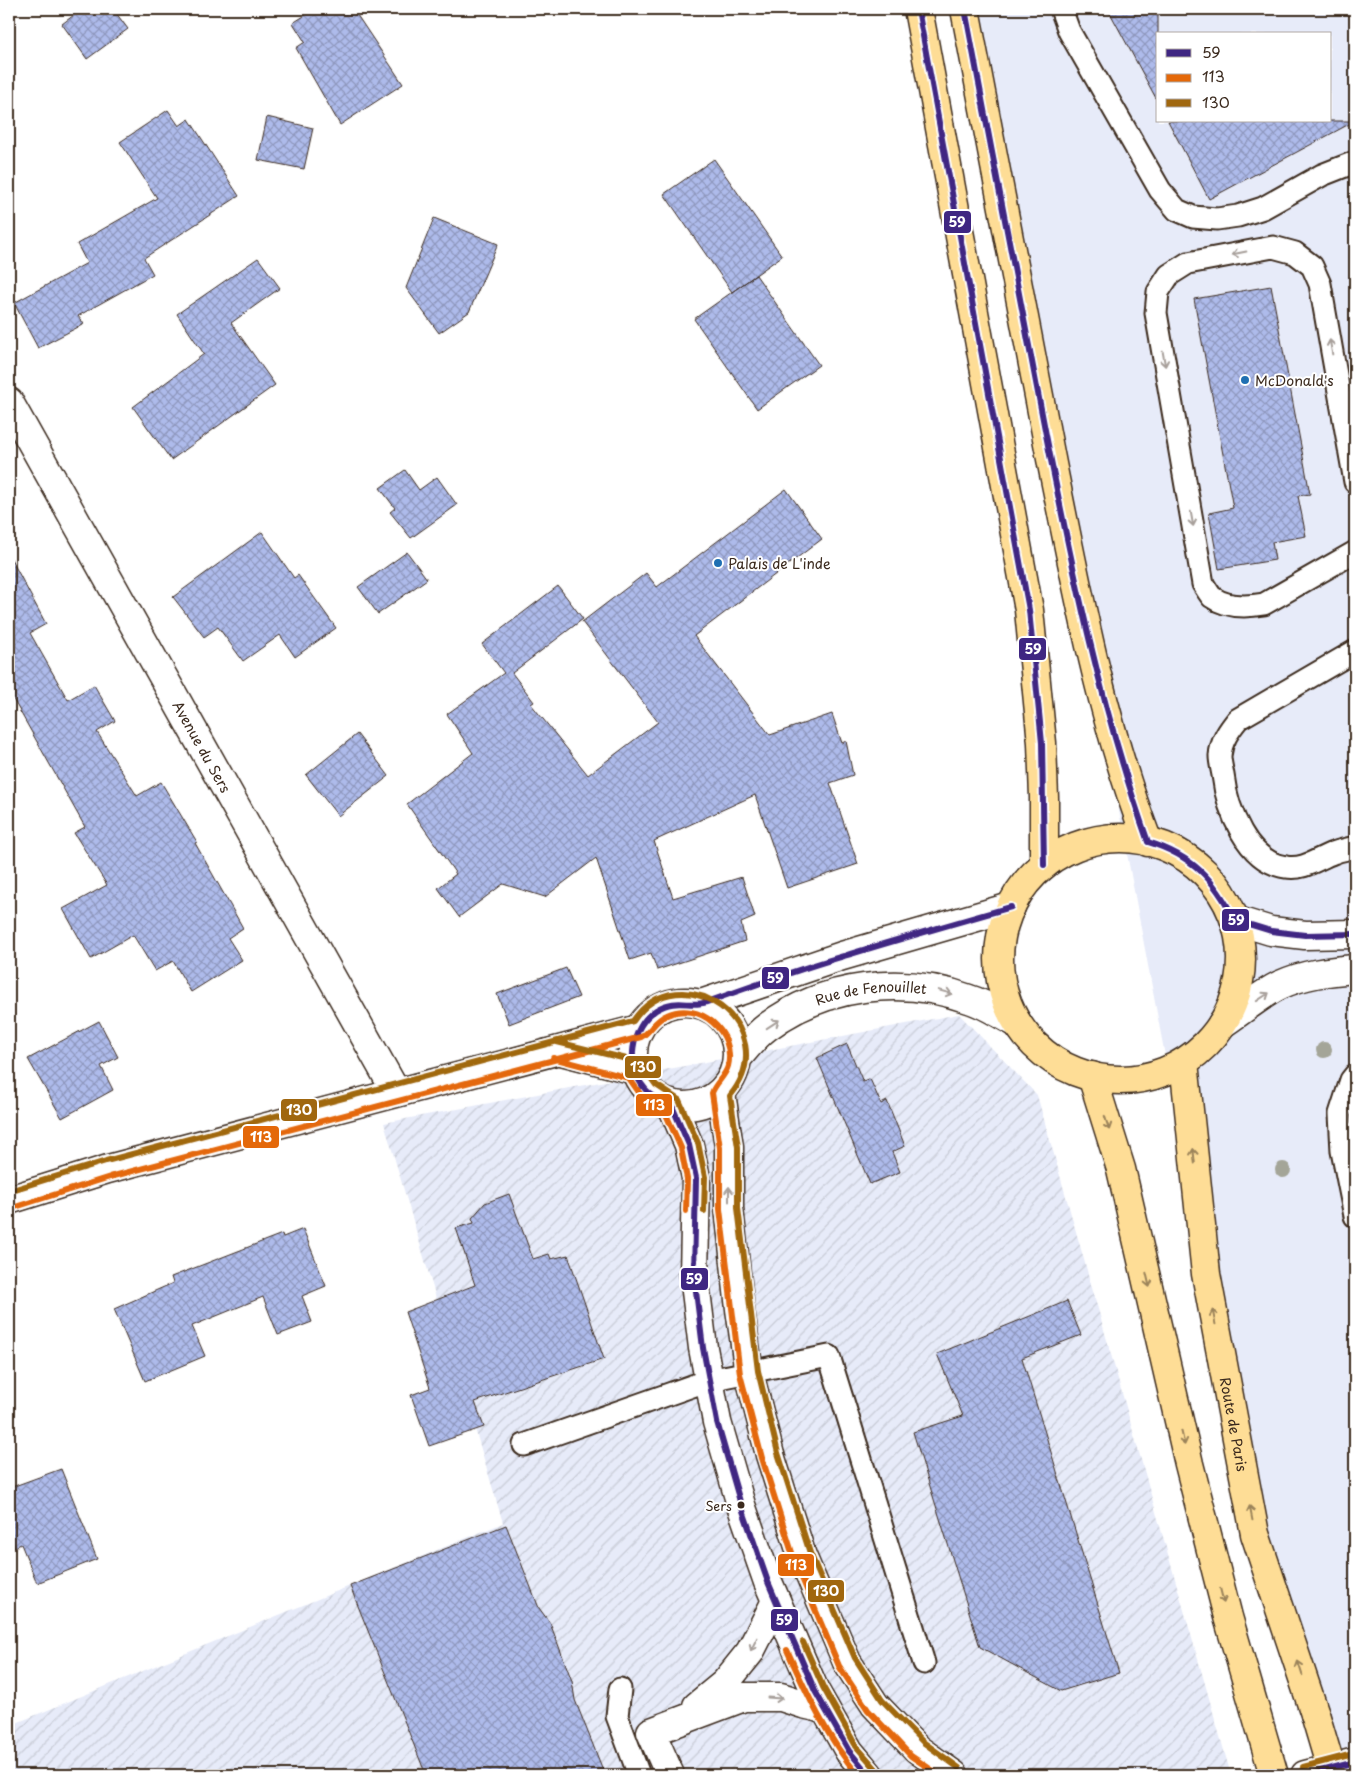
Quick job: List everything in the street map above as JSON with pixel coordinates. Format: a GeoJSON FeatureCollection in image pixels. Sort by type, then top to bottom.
{"type":"FeatureCollection","features":[{"type":"Feature","properties":{"kind":"main road"},"geometry":{"type":"LineString","coordinates":[[918,9],[1029,610],[1042,742],[1044,865]]}},
{"type":"Feature","properties":{"kind":"main road"},"geometry":{"type":"LineString","coordinates":[[965,9],[1084,625],[1114,746],[1128,791],[1148,842]]}},
{"type":"Feature","properties":{"kind":"main road","name":"Avenue du Sers"},"geometry":{"type":"LineString","coordinates":[[9,402],[396,1092]]}},
{"type":"Feature","properties":{"kind":"main road"},"geometry":{"type":"LineString","coordinates":[[1107,838],[1135,839],[1148,842],[1161,845],[1186,857],[1206,874],[1223,896],[1235,920],[1241,946],[1241,973],[1234,1000],[1222,1024],[1205,1045],[1184,1062],[1159,1074],[1133,1080],[1106,1079],[1079,1073],[1054,1061],[1034,1044],[1017,1023],[1005,998],[999,971],[1000,944],[1006,918],[1018,894],[1035,872],[1056,856],[1081,844],[1107,838]]}},
{"type":"Feature","properties":{"kind":"main road"},"geometry":{"type":"LineString","coordinates":[[702,1004],[842,956],[1011,907]]}},
{"type":"Feature","properties":{"kind":"main road"},"geometry":{"type":"LineString","coordinates":[[1235,920],[1271,931],[1305,934],[1355,934]]}},
{"type":"Feature","properties":{"kind":"main road"},"geometry":{"type":"LineString","coordinates":[[1222,1024],[1279,986],[1305,976],[1355,969]]}},
{"type":"Feature","properties":{"kind":"main road","name":"Rue de Fenouillet"},"geometry":{"type":"LineString","coordinates":[[738,1057],[767,1027],[804,1004],[840,992],[862,988],[912,987],[937,990],[970,999],[1017,1023]]}},
{"type":"Feature","properties":{"kind":"main road"},"geometry":{"type":"LineString","coordinates":[[683,1001],[702,1004],[721,1015],[734,1034],[738,1057],[736,1070],[730,1083],[722,1093],[711,1100],[698,1106],[672,1106],[656,1098],[643,1086],[634,1070],[632,1049],[639,1029],[650,1015],[666,1005],[683,1001]]}},
{"type":"Feature","properties":{"kind":"main road"},"geometry":{"type":"LineString","coordinates":[[9,1200],[108,1169],[639,1029]]}},
{"type":"Feature","properties":{"kind":"main road"},"geometry":{"type":"LineString","coordinates":[[557,1050],[634,1070]]}},
{"type":"Feature","properties":{"kind":"main road","name":"Route de Paris"},"geometry":{"type":"LineString","coordinates":[[1184,1062],[1206,1274],[1255,1534],[1315,1714],[1333,1775]]}},
{"type":"Feature","properties":{"kind":"main road"},"geometry":{"type":"LineString","coordinates":[[1092,1076],[1121,1169],[1189,1464],[1228,1617],[1274,1775]]}},
{"type":"Feature","properties":{"kind":"main road"},"geometry":{"type":"LineString","coordinates":[[722,1093],[729,1147],[729,1208],[749,1372],[770,1455],[802,1556],[847,1662],[875,1706],[917,1749],[954,1775]]}},
{"type":"Feature","properties":{"kind":"main road"},"geometry":{"type":"LineString","coordinates":[[672,1106],[689,1145],[696,1178],[694,1275],[717,1422],[740,1505],[776,1601],[815,1691],[849,1751],[869,1775]]}},
{"type":"Feature","properties":{"kind":"main road"},"geometry":{"type":"LineString","coordinates":[[678,1720],[725,1683],[750,1652],[776,1601]]}},
{"type":"Feature","properties":{"kind":"main road"},"geometry":{"type":"LineString","coordinates":[[670,1775],[651,1732],[678,1720],[744,1697],[781,1697],[825,1709]]}},
{"type":"Feature","properties":{"kind":"main road"},"geometry":{"type":"LineString","coordinates":[[1305,1775],[1355,1762]]}},
{"type":"Feature","properties":{"kind":"lane"},"geometry":{"type":"LineString","coordinates":[[1061,9],[1069,31],[1155,182],[1177,210],[1192,217],[1217,219],[1238,216],[1263,208],[1322,175],[1355,162]]}},
{"type":"Feature","properties":{"kind":"lane"},"geometry":{"type":"LineString","coordinates":[[1355,482],[1320,284],[1312,266],[1295,253],[1273,247],[1188,263],[1169,275],[1158,292],[1156,314],[1203,584],[1212,597],[1228,604],[1248,607],[1256,606],[1264,604],[1355,552]]}},
{"type":"Feature","properties":{"kind":"lane"},"geometry":{"type":"LineString","coordinates":[[1355,650],[1238,719],[1225,736],[1220,757],[1224,787],[1234,817],[1247,841],[1266,860],[1286,868],[1308,865],[1333,853],[1355,848]]}},
{"type":"Feature","properties":{"kind":"lane"},"geometry":{"type":"LineString","coordinates":[[1355,1074],[1351,1080],[1340,1114],[1342,1151],[1355,1216]]}},
{"type":"Feature","properties":{"kind":"lane"},"geometry":{"type":"LineString","coordinates":[[524,1446],[709,1380],[829,1356],[924,1663]]}},
{"type":"Feature","properties":{"kind":"lane"},"geometry":{"type":"LineString","coordinates":[[620,1689],[617,1716],[639,1775]]}},
{"type":"Feature","properties":{"kind":"shaded area"},"geometry":{"type":"Polygon","coordinates":[[[965,9],[1355,9],[1355,1775],[1333,1775],[1255,1534],[1084,625],[965,9]]]}},
{"type":"Feature","properties":{"kind":"shaded area"},"geometry":{"type":"Polygon","coordinates":[[[959,1014],[1037,1095],[1231,1775],[9,1775],[9,1726],[503,1523],[384,1123],[959,1014]]]}},
{"type":"Feature","properties":{"kind":"building"},"geometry":{"type":"Polygon","coordinates":[[[82,9],[113,9],[128,29],[87,59],[62,24],[82,9]]]}},
{"type":"Feature","properties":{"kind":"building"},"geometry":{"type":"Polygon","coordinates":[[[315,9],[353,9],[403,84],[340,125],[296,48],[305,42],[293,23],[315,9]]]}},
{"type":"Feature","properties":{"kind":"building"},"geometry":{"type":"Polygon","coordinates":[[[1108,9],[1158,9],[1156,98],[1108,9]]]}},
{"type":"Feature","properties":{"kind":"building"},"geometry":{"type":"Polygon","coordinates":[[[168,110],[179,126],[189,119],[239,196],[144,258],[153,274],[78,316],[84,324],[38,348],[14,303],[87,263],[77,244],[157,198],[120,142],[168,110]]]}},
{"type":"Feature","properties":{"kind":"building"},"geometry":{"type":"Polygon","coordinates":[[[267,117],[313,128],[304,169],[258,160],[267,117]]]}},
{"type":"Feature","properties":{"kind":"building"},"geometry":{"type":"Polygon","coordinates":[[[1355,121],[1209,199],[1169,122],[1355,121]]]}},
{"type":"Feature","properties":{"kind":"building"},"geometry":{"type":"Polygon","coordinates":[[[714,159],[782,256],[732,292],[664,194],[714,159]]]}},
{"type":"Feature","properties":{"kind":"building"},"geometry":{"type":"Polygon","coordinates":[[[434,218],[498,244],[469,312],[439,333],[406,288],[434,218]]]}},
{"type":"Feature","properties":{"kind":"building"},"geometry":{"type":"Polygon","coordinates":[[[258,258],[280,288],[231,323],[275,385],[171,460],[133,407],[204,354],[177,314],[258,258]]]}},
{"type":"Feature","properties":{"kind":"building"},"geometry":{"type":"Polygon","coordinates":[[[756,275],[819,365],[757,409],[694,319],[756,275]]]}},
{"type":"Feature","properties":{"kind":"building"},"geometry":{"type":"Polygon","coordinates":[[[1271,286],[1310,494],[1298,496],[1306,536],[1272,542],[1275,560],[1219,569],[1209,513],[1233,508],[1194,299],[1271,286]]]}},
{"type":"Feature","properties":{"kind":"building"},"geometry":{"type":"Polygon","coordinates":[[[405,470],[419,490],[437,477],[457,505],[411,538],[390,512],[395,508],[380,488],[405,470]]]}},
{"type":"Feature","properties":{"kind":"building"},"geometry":{"type":"Polygon","coordinates":[[[786,489],[822,539],[694,636],[770,735],[832,714],[842,743],[846,741],[853,775],[830,783],[858,864],[787,888],[755,795],[654,841],[673,898],[742,877],[755,917],[741,923],[745,941],[657,970],[651,953],[630,960],[596,858],[545,897],[503,884],[459,917],[438,888],[456,874],[407,804],[473,753],[447,714],[504,673],[482,644],[558,586],[583,619],[512,673],[534,702],[531,704],[588,775],[658,722],[582,622],[646,573],[657,587],[786,489]]]}},
{"type":"Feature","properties":{"kind":"building"},"geometry":{"type":"Polygon","coordinates":[[[262,532],[294,578],[298,575],[336,628],[295,657],[280,635],[243,661],[218,627],[204,637],[173,597],[262,532]]]}},
{"type":"Feature","properties":{"kind":"building"},"geometry":{"type":"Polygon","coordinates":[[[407,552],[427,579],[378,614],[358,587],[407,552]]]}},
{"type":"Feature","properties":{"kind":"building"},"geometry":{"type":"Polygon","coordinates":[[[9,555],[46,624],[30,633],[68,700],[94,685],[115,721],[97,732],[137,796],[161,782],[197,842],[195,843],[243,928],[228,938],[242,960],[191,992],[173,961],[155,971],[133,935],[91,959],[63,909],[107,885],[74,833],[85,827],[9,692],[9,555]]]}},
{"type":"Feature","properties":{"kind":"building"},"geometry":{"type":"Polygon","coordinates":[[[357,734],[389,776],[338,816],[306,775],[357,734]]]}},
{"type":"Feature","properties":{"kind":"building"},"geometry":{"type":"Polygon","coordinates":[[[566,968],[579,997],[509,1024],[497,994],[566,968]]]}},
{"type":"Feature","properties":{"kind":"building"},"geometry":{"type":"Polygon","coordinates":[[[99,1021],[118,1057],[101,1066],[113,1090],[62,1118],[28,1059],[99,1021]]]}},
{"type":"Feature","properties":{"kind":"building"},"geometry":{"type":"Polygon","coordinates":[[[847,1044],[863,1082],[870,1079],[881,1104],[887,1101],[905,1146],[892,1152],[900,1172],[870,1184],[817,1058],[847,1044]]]}},
{"type":"Feature","properties":{"kind":"building"},"geometry":{"type":"Polygon","coordinates":[[[509,1194],[533,1259],[549,1254],[551,1259],[568,1255],[604,1359],[475,1402],[484,1427],[429,1446],[411,1395],[430,1388],[405,1312],[475,1285],[456,1228],[474,1223],[472,1218],[485,1203],[509,1194]]]}},
{"type":"Feature","properties":{"kind":"building"},"geometry":{"type":"Polygon","coordinates":[[[303,1229],[326,1286],[302,1296],[312,1322],[278,1335],[263,1297],[192,1326],[205,1356],[145,1381],[114,1309],[173,1283],[171,1277],[282,1234],[283,1237],[303,1229]]]}},
{"type":"Feature","properties":{"kind":"building"},"geometry":{"type":"Polygon","coordinates":[[[1067,1301],[1081,1335],[1022,1358],[1119,1673],[1061,1691],[980,1647],[913,1432],[963,1416],[937,1354],[1067,1301]]]}},
{"type":"Feature","properties":{"kind":"building"},"geometry":{"type":"Polygon","coordinates":[[[61,1469],[97,1559],[37,1583],[21,1544],[9,1550],[9,1488],[61,1469]]]}},
{"type":"Feature","properties":{"kind":"building"},"geometry":{"type":"Polygon","coordinates":[[[506,1525],[539,1608],[550,1623],[572,1681],[575,1700],[605,1775],[426,1775],[350,1586],[506,1525]]]}},
{"type":"Feature","properties":{"kind":"transit line","name":"59"},"geometry":{"type":"LineString","coordinates":[[918,9],[1029,610],[1042,743],[1044,865]]}},
{"type":"Feature","properties":{"kind":"transit line","name":"59"},"geometry":{"type":"LineString","coordinates":[[965,9],[1056,486],[1078,589],[1116,742],[1148,842]]}},
{"type":"Feature","properties":{"kind":"transit line","name":"59"},"geometry":{"type":"LineString","coordinates":[[1148,842],[1178,854],[1190,862],[1219,892],[1235,920],[1271,931],[1305,935],[1355,934]]}},
{"type":"Feature","properties":{"kind":"transit line","name":"59"},"geometry":{"type":"LineString","coordinates":[[672,1106],[655,1098],[646,1090],[639,1081],[633,1059],[633,1048],[641,1026],[647,1017],[656,1010],[677,1003],[701,1004],[827,961],[1011,907]]}},
{"type":"Feature","properties":{"kind":"transit line","name":"130"},"geometry":{"type":"LineString","coordinates":[[9,1191],[106,1161],[633,1021],[653,1001],[676,993],[700,996],[720,1006],[737,1024],[745,1046],[744,1070],[730,1096],[738,1147],[738,1208],[758,1371],[778,1453],[810,1553],[855,1658],[882,1700],[923,1742],[959,1768]]}},
{"type":"Feature","properties":{"kind":"transit line","name":"113"},"geometry":{"type":"LineString","coordinates":[[12,1208],[110,1177],[641,1037],[663,1017],[679,1011],[691,1012],[712,1022],[721,1031],[729,1053],[727,1070],[712,1093],[720,1148],[720,1209],[740,1374],[762,1458],[794,1559],[839,1666],[868,1710],[911,1756],[939,1775]]}},
{"type":"Feature","properties":{"kind":"transit line","name":"130"},"geometry":{"type":"LineString","coordinates":[[557,1042],[639,1062],[656,1085],[679,1100],[698,1143],[705,1177],[704,1211]]}},
{"type":"Feature","properties":{"kind":"transit line","name":"113"},"geometry":{"type":"LineString","coordinates":[[553,1058],[629,1078],[643,1098],[665,1112],[681,1148],[687,1179],[686,1211]]}},
{"type":"Feature","properties":{"kind":"transit line","name":"59"},"geometry":{"type":"LineString","coordinates":[[672,1106],[689,1145],[696,1178],[694,1275],[703,1348],[717,1422],[741,1505],[768,1582],[815,1691],[849,1751],[869,1775]]}},
{"type":"Feature","properties":{"kind":"transit line","name":"130"},"geometry":{"type":"LineString","coordinates":[[803,1642],[823,1687],[856,1746],[876,1769]]}},
{"type":"Feature","properties":{"kind":"transit line","name":"113"},"geometry":{"type":"LineString","coordinates":[[787,1650],[827,1731],[858,1775]]}},
{"type":"Feature","properties":{"kind":"transit line","name":"130"},"geometry":{"type":"LineString","coordinates":[[1303,1767],[1353,1754]]}},
{"type":"Feature","properties":{"kind":"transit line","name":"59"},"geometry":{"type":"LineString","coordinates":[[1305,1775],[1355,1762]]}},
{"type":"Feature","properties":{"kind":"place","name":"McDonald's"},"geometry":{"type":"Point","coordinates":[1245,380]}},
{"type":"Feature","properties":{"kind":"place","name":"Palais de L'inde"},"geometry":{"type":"Point","coordinates":[718,563]}},
{"type":"Feature","properties":{"kind":"place","name":"Sers"},"geometry":{"type":"Point","coordinates":[741,1505]}}]}
